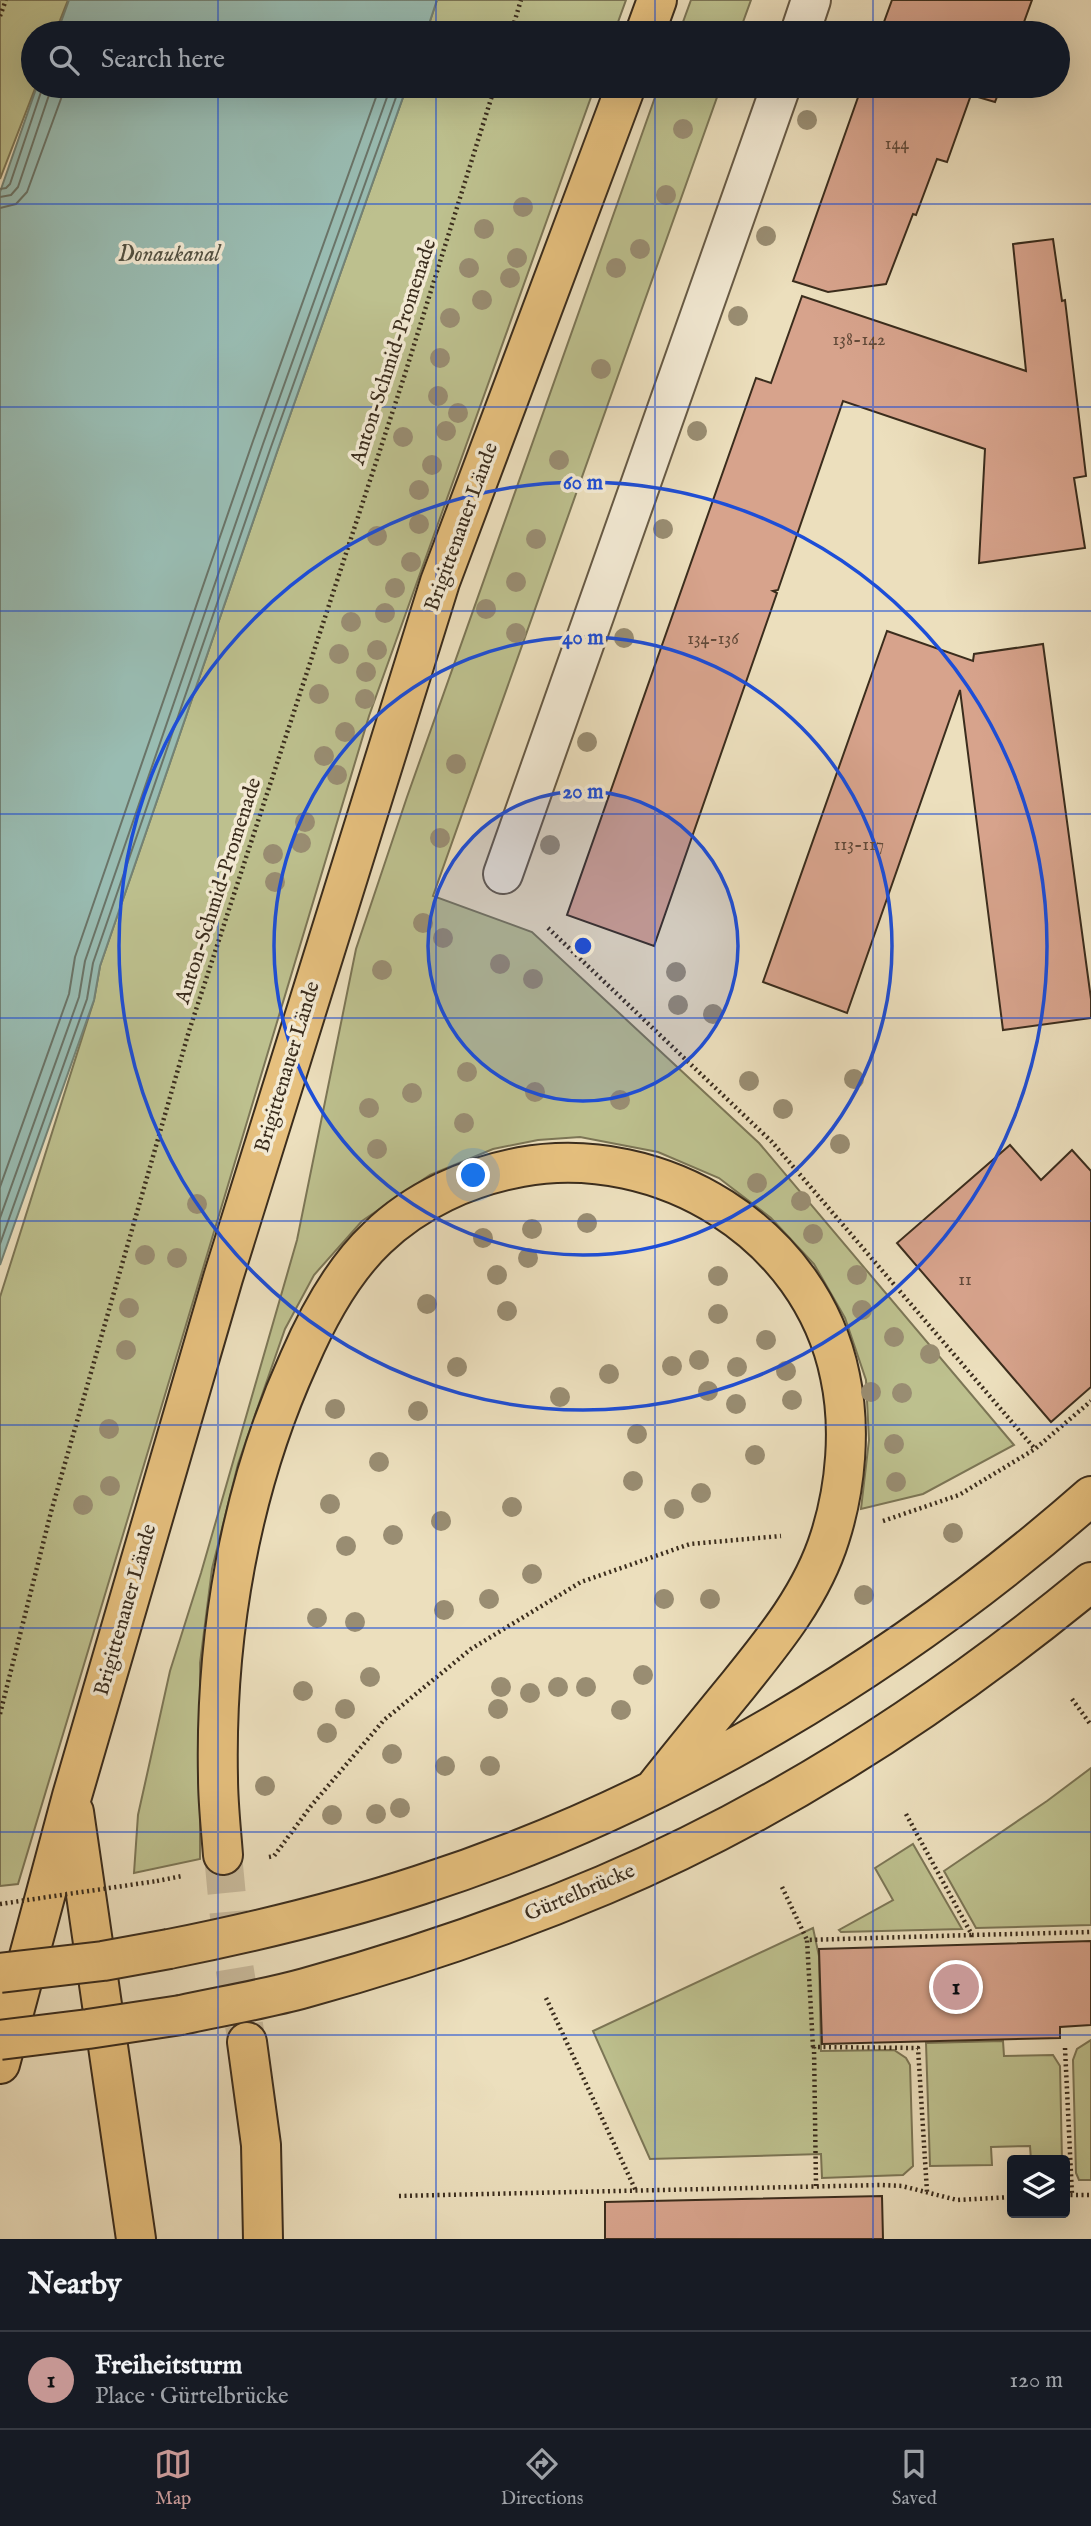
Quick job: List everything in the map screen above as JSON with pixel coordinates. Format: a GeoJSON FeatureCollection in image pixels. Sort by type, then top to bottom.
{"type":"FeatureCollection","features":[{"type":"Feature","properties":{"kind":"main road"},"geometry":{"type":"LineString","coordinates":[[649,21],[657,0]]}},
{"type":"Feature","properties":{"kind":"main road","name":"Brigittenauer Lände"},"geometry":{"type":"LineString","coordinates":[[0,2064],[72,1796],[223,1278],[440,582],[621,98]]}},
{"type":"Feature","properties":{"kind":"main road"},"geometry":{"type":"LineString","coordinates":[[223,1855],[218,1780],[219,1699],[227,1614],[240,1541],[260,1464],[285,1391],[312,1330],[342,1278],[376,1238],[412,1209],[451,1189],[494,1172],[546,1163],[589,1163],[628,1168],[663,1178],[708,1199],[747,1225],[783,1261],[808,1296],[828,1336],[840,1376],[844,1461],[840,1499],[829,1540],[812,1581],[793,1616],[654,1789]]}},
{"type":"Feature","properties":{"kind":"main road"},"geometry":{"type":"LineString","coordinates":[[0,1973],[103,1961],[251,1932],[421,1885],[510,1852],[654,1789],[820,1698],[972,1593],[1082,1504]]}},
{"type":"Feature","properties":{"kind":"main road","name":"Gürtelbrücke"},"geometry":{"type":"LineString","coordinates":[[0,2039],[181,2015],[302,1989],[405,1959],[499,1927],[618,1879],[787,1794],[868,1745],[1016,1643],[1091,1582]]}},
{"type":"Feature","properties":{"kind":"main road"},"geometry":{"type":"LineString","coordinates":[[72,1796],[136,2239]]}},
{"type":"Feature","properties":{"kind":"main road"},"geometry":{"type":"LineString","coordinates":[[247,2042],[261,2145],[263,2239]]}},
{"type":"Feature","properties":{"kind":"street"},"geometry":{"type":"LineString","coordinates":[[804,21],[811,0]]}},
{"type":"Feature","properties":{"kind":"street"},"geometry":{"type":"LineString","coordinates":[[503,874],[777,98]]}},
{"type":"Feature","properties":{"kind":"path"},"geometry":{"type":"LineString","coordinates":[[0,16],[6,0]]}},
{"type":"Feature","properties":{"kind":"path"},"geometry":{"type":"LineString","coordinates":[[515,21],[522,0]]}},
{"type":"Feature","properties":{"kind":"path","name":"Anton-Schmid-Promenade"},"geometry":{"type":"LineString","coordinates":[[0,1714],[51,1512],[190,1031],[401,387],[491,98]]}},
{"type":"Feature","properties":{"kind":"path"},"geometry":{"type":"LineString","coordinates":[[548,928],[772,1142],[1035,1449]]}},
{"type":"Feature","properties":{"kind":"path"},"geometry":{"type":"LineString","coordinates":[[871,1525],[959,1495],[1035,1449],[1091,1401]]}},
{"type":"Feature","properties":{"kind":"path"},"geometry":{"type":"LineString","coordinates":[[275,1856],[311,1806],[384,1720],[471,1649],[581,1582],[690,1544],[793,1535]]}},
{"type":"Feature","properties":{"kind":"path"},"geometry":{"type":"LineString","coordinates":[[1072,1699],[1091,1725]]}},
{"type":"Feature","properties":{"kind":"path"},"geometry":{"type":"LineString","coordinates":[[906,1814],[972,1935]]}},
{"type":"Feature","properties":{"kind":"path"},"geometry":{"type":"LineString","coordinates":[[0,1904],[157,1881]]}},
{"type":"Feature","properties":{"kind":"path"},"geometry":{"type":"LineString","coordinates":[[782,1888],[807,1940],[813,2046]]}},
{"type":"Feature","properties":{"kind":"path"},"geometry":{"type":"LineString","coordinates":[[807,1940],[1091,1932]]}},
{"type":"Feature","properties":{"kind":"path"},"geometry":{"type":"LineString","coordinates":[[545,1998],[636,2191]]}},
{"type":"Feature","properties":{"kind":"path"},"geometry":{"type":"LineString","coordinates":[[816,2186],[814,2047],[918,2048],[927,2192]]}},
{"type":"Feature","properties":{"kind":"path"},"geometry":{"type":"LineString","coordinates":[[1065,2048],[1072,2195],[1091,2195]]}},
{"type":"Feature","properties":{"kind":"path"},"geometry":{"type":"LineString","coordinates":[[398,2196],[902,2186],[957,2200],[1007,2197]]}},
{"type":"Feature","properties":{"kind":"green space"},"geometry":{"type":"Polygon","coordinates":[[[0,0],[68,0],[60,21],[21,21],[21,98],[31,98],[0,179],[0,0]]]}},
{"type":"Feature","properties":{"kind":"green space"},"geometry":{"type":"Polygon","coordinates":[[[437,0],[626,0],[618,21],[430,21],[437,0]]]}},
{"type":"Feature","properties":{"kind":"green space"},"geometry":{"type":"Polygon","coordinates":[[[691,0],[751,0],[743,21],[683,21],[691,0]]]}},
{"type":"Feature","properties":{"kind":"green space"},"geometry":{"type":"Polygon","coordinates":[[[403,98],[591,98],[369,716],[18,1884],[0,1886],[0,1297],[94,1000],[100,966],[278,449],[403,98]]]}},
{"type":"Feature","properties":{"kind":"green space"},"geometry":{"type":"Polygon","coordinates":[[[655,98],[717,98],[433,896],[532,932],[759,1143],[1014,1445],[923,1494],[861,1509],[869,1440],[866,1380],[845,1318],[814,1264],[771,1218],[719,1178],[658,1152],[580,1137],[538,1140],[493,1149],[430,1175],[362,1221],[314,1275],[285,1329],[238,1464],[212,1569],[200,1663],[200,1859],[134,1873],[138,1815],[170,1671],[297,1240],[356,949],[407,797],[655,98]]]}},
{"type":"Feature","properties":{"kind":"green space"},"geometry":{"type":"Polygon","coordinates":[[[1091,1768],[1091,1925],[976,1928],[944,1871],[1091,1768]]]}},
{"type":"Feature","properties":{"kind":"green space"},"geometry":{"type":"Polygon","coordinates":[[[913,1844],[962,1929],[841,1932],[839,1930],[893,1900],[875,1868],[913,1844]]]}},
{"type":"Feature","properties":{"kind":"green space"},"geometry":{"type":"Polygon","coordinates":[[[813,1928],[819,1956],[821,2051],[894,2050],[906,2058],[910,2065],[913,2166],[903,2175],[822,2178],[821,2154],[650,2159],[593,2031],[813,1928]]]}},
{"type":"Feature","properties":{"kind":"green space"},"geometry":{"type":"Polygon","coordinates":[[[1091,2040],[1091,2180],[1079,2180],[1076,2173],[1073,2060],[1077,2049],[1091,2040]]]}},
{"type":"Feature","properties":{"kind":"green space"},"geometry":{"type":"Polygon","coordinates":[[[1003,2041],[1004,2056],[1053,2055],[1060,2066],[1062,2155],[1031,2155],[1030,2146],[991,2147],[992,2165],[930,2166],[926,2043],[1003,2041]]]}},
{"type":"Feature","properties":{"kind":"water"},"geometry":{"type":"Polygon","coordinates":[[[69,0],[437,0],[430,21],[61,21],[69,0]]]}},
{"type":"Feature","properties":{"kind":"water","name":"Donaukanal"},"geometry":{"type":"Polygon","coordinates":[[[33,98],[403,98],[278,449],[100,966],[94,1000],[0,1265],[0,192],[33,98]]]}},
{"type":"Feature","properties":{"kind":"building"},"geometry":{"type":"Polygon","coordinates":[[[892,0],[1032,0],[1024,21],[884,21],[892,0]]]}},
{"type":"Feature","properties":{"kind":"building"},"geometry":{"type":"Polygon","coordinates":[[[858,98],[970,98],[947,162],[937,159],[886,284],[828,292],[793,281],[858,98]]]}},
{"type":"Feature","properties":{"kind":"building"},"geometry":{"type":"Polygon","coordinates":[[[1053,239],[1062,301],[1065,300],[1086,476],[1074,478],[1085,548],[979,563],[985,449],[843,401],[778,590],[773,591],[777,593],[654,946],[567,915],[756,378],[771,383],[802,296],[1026,371],[1013,244],[1053,239]]]}},
{"type":"Feature","properties":{"kind":"building"},"geometry":{"type":"Polygon","coordinates":[[[887,631],[973,661],[974,654],[1043,644],[1091,999],[1091,1018],[1003,1030],[960,690],[847,1013],[763,982],[887,631]]]}},
{"type":"Feature","properties":{"kind":"building"},"geometry":{"type":"Polygon","coordinates":[[[1010,1145],[1041,1180],[1072,1150],[1091,1171],[1091,1387],[1051,1422],[897,1243],[1010,1145]]]}},
{"type":"Feature","properties":{"kind":"building"},"geometry":{"type":"Polygon","coordinates":[[[1091,1941],[1091,2025],[1060,2027],[1060,2038],[822,2044],[819,1949],[1091,1941]]]}},
{"type":"Feature","properties":{"kind":"building"},"geometry":{"type":"Polygon","coordinates":[[[882,2196],[883,2239],[605,2239],[605,2202],[882,2196]]]}},
{"type":"Feature","properties":{"kind":"tunnel"},"geometry":{"type":"LineString","coordinates":[[223,1855],[233,1959],[246,2037]]}},
{"type":"Feature","properties":{"kind":"place","name":"Freiheitsturm"},"geometry":{"type":"Point","coordinates":[956,1987]}}]}
